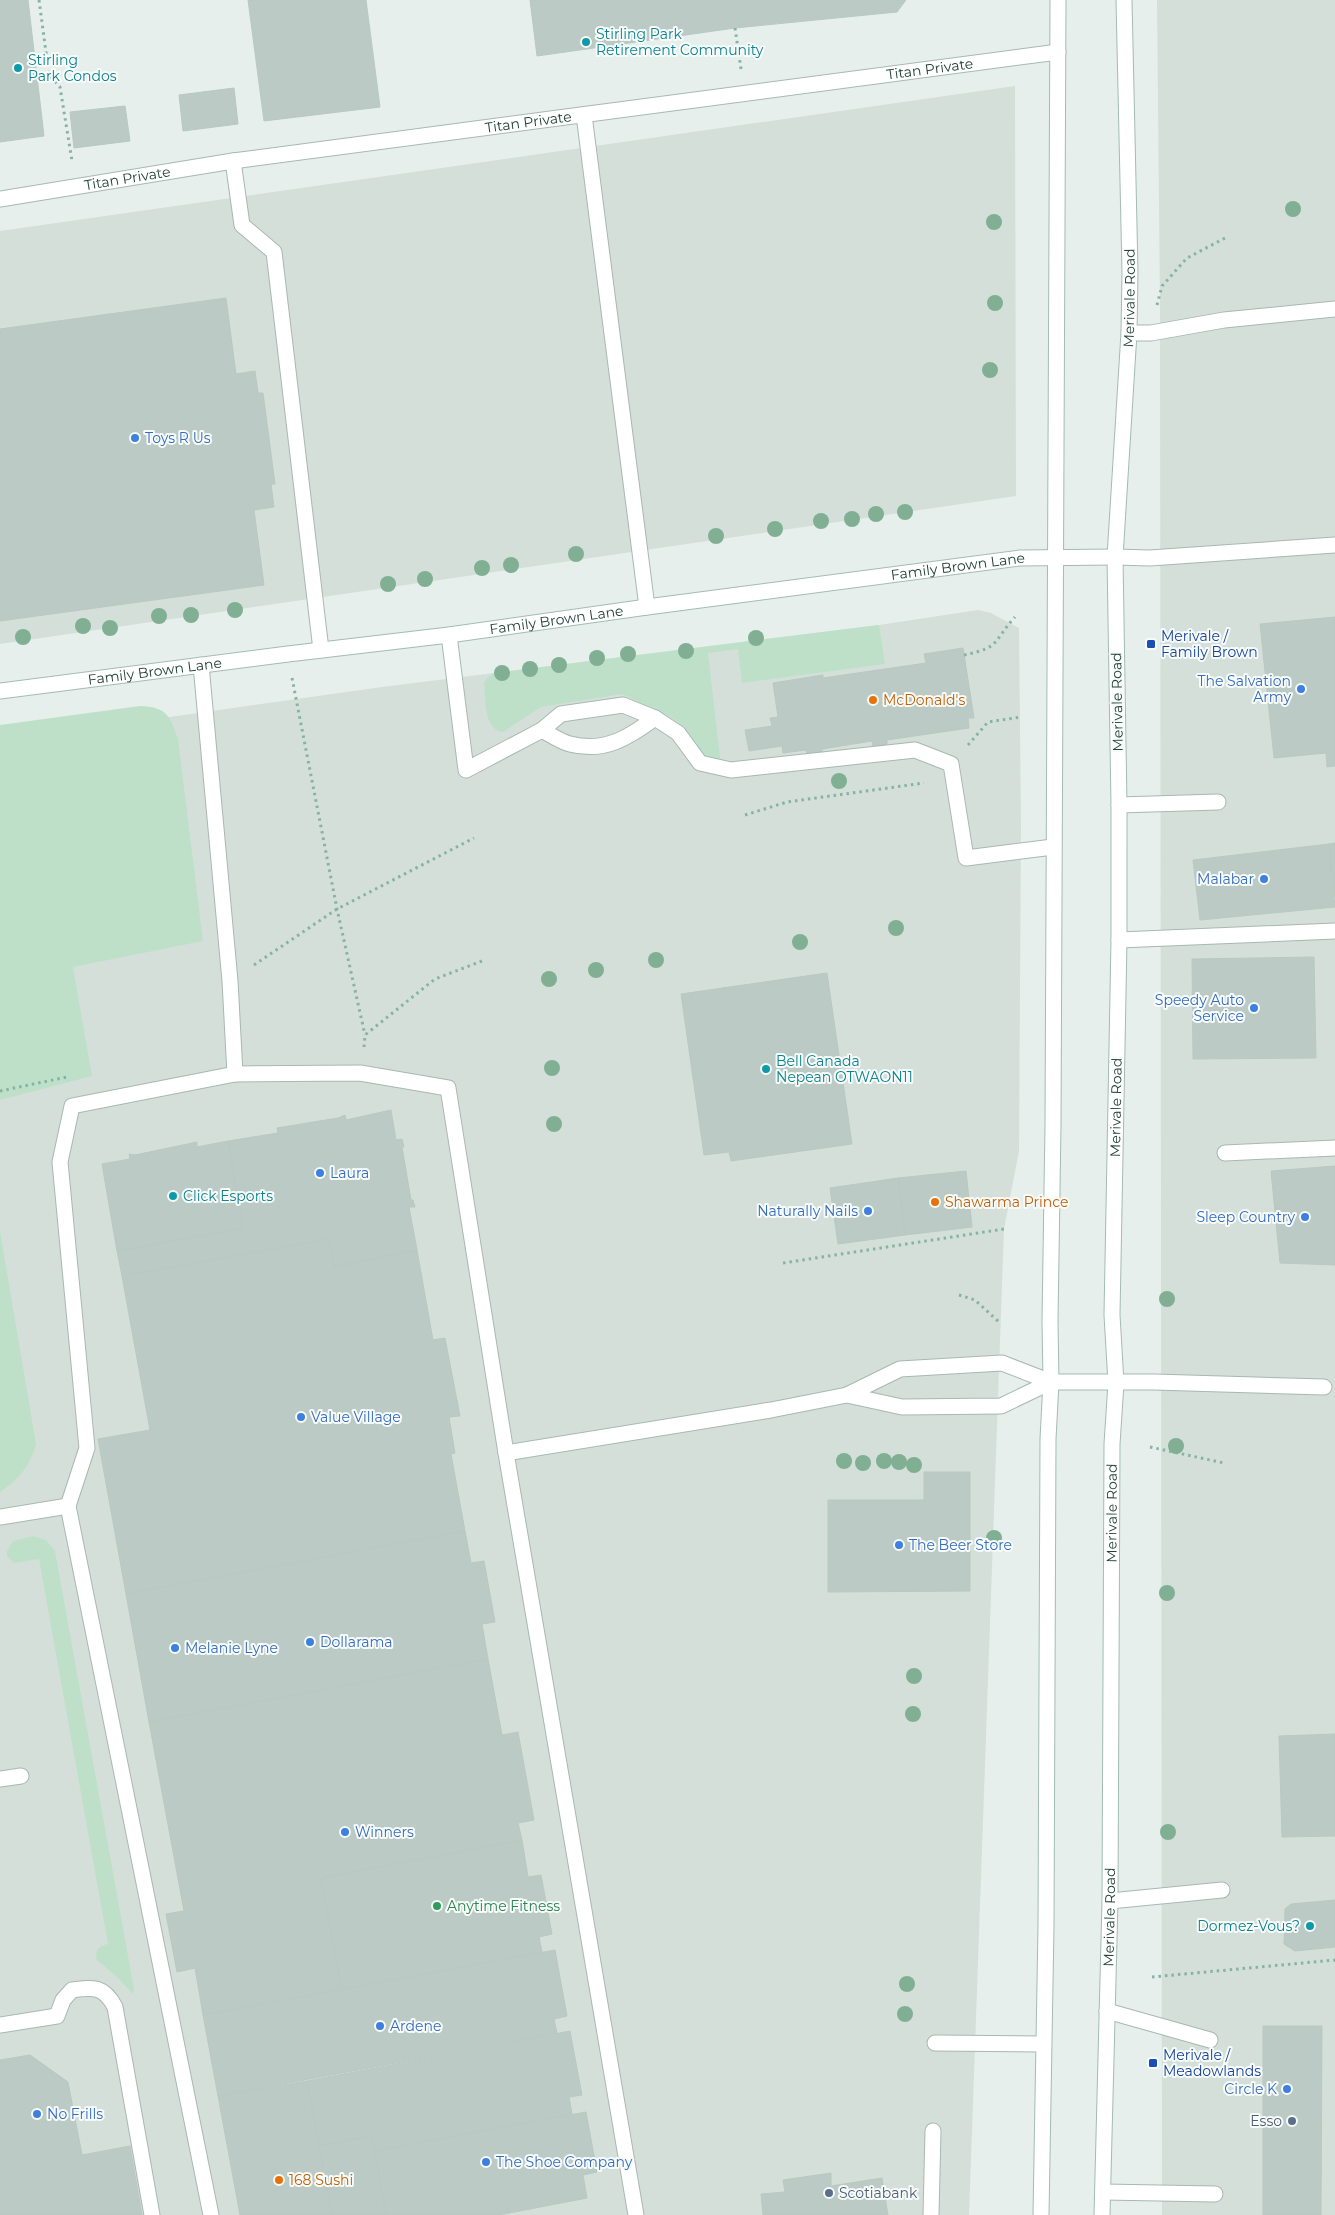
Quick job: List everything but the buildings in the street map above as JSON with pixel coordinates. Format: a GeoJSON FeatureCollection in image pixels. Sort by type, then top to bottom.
{"type":"FeatureCollection","features":[{"type":"Feature","properties":{"kind":"main road"},"geometry":{"type":"LineString","coordinates":[[1041,2215],[1046,1916],[1048,1439],[1051,1382],[1058,0]]}},
{"type":"Feature","properties":{"kind":"main road","name":"Merivale Road"},"geometry":{"type":"LineString","coordinates":[[1102,2215],[1110,1901],[1112,1444],[1116,1383],[1112,1315],[1119,940],[1115,557],[1129,333],[1130,272],[1124,0]]}},
{"type":"Feature","properties":{"kind":"main road","name":"Titan Private"},"geometry":{"type":"LineString","coordinates":[[0,199],[233,161],[1058,52]]}},
{"type":"Feature","properties":{"kind":"main road"},"geometry":{"type":"LineString","coordinates":[[584,115],[647,607]]}},
{"type":"Feature","properties":{"kind":"main road"},"geometry":{"type":"LineString","coordinates":[[233,161],[242,225],[274,252],[321,650]]}},
{"type":"Feature","properties":{"kind":"main road"},"geometry":{"type":"LineString","coordinates":[[1129,333],[1150,332],[1224,320],[1335,309]]}},
{"type":"Feature","properties":{"kind":"main road","name":"Family Brown Lane"},"geometry":{"type":"LineString","coordinates":[[0,691],[288,654],[449,636],[647,607],[1020,558],[1150,558],[1335,544]]}},
{"type":"Feature","properties":{"kind":"main road"},"geometry":{"type":"LineString","coordinates":[[449,636],[466,770],[542,730],[561,714],[623,704],[655,718],[678,733],[700,763],[731,770],[915,750],[951,764],[966,858],[1053,847]]}},
{"type":"Feature","properties":{"kind":"main road"},"geometry":{"type":"LineString","coordinates":[[201,665],[230,981],[235,1074]]}},
{"type":"Feature","properties":{"kind":"main road"},"geometry":{"type":"LineString","coordinates":[[542,730],[569,744],[599,748],[635,733],[655,718]]}},
{"type":"Feature","properties":{"kind":"main road"},"geometry":{"type":"LineString","coordinates":[[1119,805],[1218,802]]}},
{"type":"Feature","properties":{"kind":"main road"},"geometry":{"type":"LineString","coordinates":[[1119,940],[1335,932]]}},
{"type":"Feature","properties":{"kind":"main road"},"geometry":{"type":"LineString","coordinates":[[211,2215],[68,1506],[87,1448],[60,1162],[72,1106],[235,1074],[360,1073],[448,1088],[506,1453],[636,2215]]}},
{"type":"Feature","properties":{"kind":"main road"},"geometry":{"type":"LineString","coordinates":[[1225,1152],[1335,1148]]}},
{"type":"Feature","properties":{"kind":"main road"},"geometry":{"type":"LineString","coordinates":[[506,1453],[771,1410],[847,1395],[900,1369],[1002,1363],[1051,1382],[1324,1387]]}},
{"type":"Feature","properties":{"kind":"main road"},"geometry":{"type":"LineString","coordinates":[[847,1395],[902,1407],[1001,1406],[1051,1382]]}},
{"type":"Feature","properties":{"kind":"main road"},"geometry":{"type":"LineString","coordinates":[[0,1517],[68,1506]]}},
{"type":"Feature","properties":{"kind":"main road"},"geometry":{"type":"LineString","coordinates":[[0,1778],[21,1776]]}},
{"type":"Feature","properties":{"kind":"main road"},"geometry":{"type":"LineString","coordinates":[[1110,1901],[1222,1890]]}},
{"type":"Feature","properties":{"kind":"main road"},"geometry":{"type":"LineString","coordinates":[[0,2025],[57,2016],[63,2000],[72,1990],[95,1987],[110,1996],[115,2007],[152,2215]]}},
{"type":"Feature","properties":{"kind":"main road"},"geometry":{"type":"LineString","coordinates":[[1107,2011],[1210,2040]]}},
{"type":"Feature","properties":{"kind":"main road"},"geometry":{"type":"LineString","coordinates":[[935,2042],[1043,2044]]}},
{"type":"Feature","properties":{"kind":"main road"},"geometry":{"type":"LineString","coordinates":[[931,2215],[933,2131]]}},
{"type":"Feature","properties":{"kind":"main road"},"geometry":{"type":"LineString","coordinates":[[1103,2192],[1215,2194]]}},
{"type":"Feature","properties":{"kind":"path"},"geometry":{"type":"LineString","coordinates":[[39,0],[49,75],[60,87],[72,162]]}},
{"type":"Feature","properties":{"kind":"path"},"geometry":{"type":"LineString","coordinates":[[735,28],[744,94]]}},
{"type":"Feature","properties":{"kind":"path"},"geometry":{"type":"LineString","coordinates":[[1150,332],[1162,286],[1187,258],[1227,238]]}},
{"type":"Feature","properties":{"kind":"path"},"geometry":{"type":"LineString","coordinates":[[964,655],[984,651],[992,647],[1015,617]]}},
{"type":"Feature","properties":{"kind":"path"},"geometry":{"type":"LineString","coordinates":[[288,654],[337,909],[365,1035],[360,1073]]}},
{"type":"Feature","properties":{"kind":"path"},"geometry":{"type":"LineString","coordinates":[[230,981],[337,909],[474,838]]}},
{"type":"Feature","properties":{"kind":"path"},"geometry":{"type":"LineString","coordinates":[[365,1035],[435,979],[482,961]]}},
{"type":"Feature","properties":{"kind":"path"},"geometry":{"type":"LineString","coordinates":[[0,1090],[67,1077],[72,1106]]}},
{"type":"Feature","properties":{"kind":"path"},"geometry":{"type":"LineString","coordinates":[[783,1263],[1004,1229]]}},
{"type":"Feature","properties":{"kind":"path"},"geometry":{"type":"LineString","coordinates":[[959,1295],[975,1300],[999,1322]]}},
{"type":"Feature","properties":{"kind":"path"},"geometry":{"type":"LineString","coordinates":[[1150,1448],[1224,1463]]}},
{"type":"Feature","properties":{"kind":"path"},"geometry":{"type":"LineString","coordinates":[[1152,1977],[1335,1960]]}},
{"type":"Feature","properties":{"kind":"shaded area"},"geometry":{"type":"Polygon","coordinates":[[[1157,0],[1335,0],[1335,2215],[1162,2215],[1160,303],[1157,0]]]}},
{"type":"Feature","properties":{"kind":"shaded area"},"geometry":{"type":"Polygon","coordinates":[[[1015,86],[1016,496],[0,644],[0,231],[1015,86]]]}},
{"type":"Feature","properties":{"kind":"shaded area"},"geometry":{"type":"Polygon","coordinates":[[[978,610],[991,613],[1019,628],[1021,824],[1019,1151],[1004,1229],[969,2215],[0,2215],[0,741],[382,687],[879,625],[978,610]]]}},
{"type":"Feature","properties":{"kind":"green space"},"geometry":{"type":"Polygon","coordinates":[[[879,625],[885,664],[742,683],[738,649],[708,653],[720,757],[718,761],[703,756],[685,728],[671,717],[622,694],[541,707],[503,732],[492,726],[487,712],[484,683],[494,673],[879,625]]]}},
{"type":"Feature","properties":{"kind":"green space"},"geometry":{"type":"Polygon","coordinates":[[[140,706],[156,708],[166,714],[178,739],[203,941],[73,967],[92,1076],[0,1100],[0,725],[140,706]]]}},
{"type":"Feature","properties":{"kind":"green space"},"geometry":{"type":"Polygon","coordinates":[[[0,1231],[36,1444],[31,1459],[23,1471],[0,1492],[0,1231]]]}},
{"type":"Feature","properties":{"kind":"green space"},"geometry":{"type":"Polygon","coordinates":[[[33,1536],[46,1540],[55,1551],[134,1989],[133,1994],[96,1959],[99,1949],[108,1944],[39,1559],[14,1563],[7,1556],[7,1551],[13,1541],[33,1536]]]}},
{"type":"Feature","properties":{"kind":"place","name":"Stirling Park Retirement Community"},"geometry":{"type":"Point","coordinates":[586,42]}},
{"type":"Feature","properties":{"kind":"place","name":"Stirling Park Condos"},"geometry":{"type":"Point","coordinates":[18,68]}},
{"type":"Feature","properties":{"kind":"place","name":"Toys R Us"},"geometry":{"type":"Point","coordinates":[135,438]}},
{"type":"Feature","properties":{"kind":"place","name":"Merivale / Family Brown"},"geometry":{"type":"Point","coordinates":[1151,644]}},
{"type":"Feature","properties":{"kind":"place","name":"The Salvation Army"},"geometry":{"type":"Point","coordinates":[1301,689]}},
{"type":"Feature","properties":{"kind":"place","name":"McDonald's"},"geometry":{"type":"Point","coordinates":[873,700]}},
{"type":"Feature","properties":{"kind":"place","name":"Malabar"},"geometry":{"type":"Point","coordinates":[1264,879]}},
{"type":"Feature","properties":{"kind":"place","name":"Speedy Auto Service"},"geometry":{"type":"Point","coordinates":[1254,1008]}},
{"type":"Feature","properties":{"kind":"place","name":"Bell Canada Nepean OTWAON11"},"geometry":{"type":"Point","coordinates":[766,1069]}},
{"type":"Feature","properties":{"kind":"place","name":"Laura"},"geometry":{"type":"Point","coordinates":[320,1173]}},
{"type":"Feature","properties":{"kind":"place","name":"Click Esports"},"geometry":{"type":"Point","coordinates":[173,1196]}},
{"type":"Feature","properties":{"kind":"place","name":"Shawarma Prince"},"geometry":{"type":"Point","coordinates":[935,1202]}},
{"type":"Feature","properties":{"kind":"place","name":"Naturally Nails"},"geometry":{"type":"Point","coordinates":[868,1211]}},
{"type":"Feature","properties":{"kind":"place","name":"Sleep Country"},"geometry":{"type":"Point","coordinates":[1305,1217]}},
{"type":"Feature","properties":{"kind":"place","name":"Value Village"},"geometry":{"type":"Point","coordinates":[301,1417]}},
{"type":"Feature","properties":{"kind":"place","name":"The Beer Store"},"geometry":{"type":"Point","coordinates":[899,1545]}},
{"type":"Feature","properties":{"kind":"place","name":"Dollarama"},"geometry":{"type":"Point","coordinates":[310,1642]}},
{"type":"Feature","properties":{"kind":"place","name":"Melanie Lyne"},"geometry":{"type":"Point","coordinates":[175,1648]}},
{"type":"Feature","properties":{"kind":"place","name":"Winners"},"geometry":{"type":"Point","coordinates":[345,1832]}},
{"type":"Feature","properties":{"kind":"place","name":"Anytime Fitness"},"geometry":{"type":"Point","coordinates":[437,1906]}},
{"type":"Feature","properties":{"kind":"place","name":"Dormez-Vous?"},"geometry":{"type":"Point","coordinates":[1310,1926]}},
{"type":"Feature","properties":{"kind":"place","name":"Ardene"},"geometry":{"type":"Point","coordinates":[380,2026]}},
{"type":"Feature","properties":{"kind":"place","name":"Merivale / Meadowlands"},"geometry":{"type":"Point","coordinates":[1153,2063]}},
{"type":"Feature","properties":{"kind":"place","name":"Circle K"},"geometry":{"type":"Point","coordinates":[1287,2089]}},
{"type":"Feature","properties":{"kind":"place","name":"No Frills"},"geometry":{"type":"Point","coordinates":[37,2114]}},
{"type":"Feature","properties":{"kind":"place","name":"Esso"},"geometry":{"type":"Point","coordinates":[1292,2121]}},
{"type":"Feature","properties":{"kind":"place","name":"The Shoe Company"},"geometry":{"type":"Point","coordinates":[486,2162]}},
{"type":"Feature","properties":{"kind":"place","name":"168 Sushi"},"geometry":{"type":"Point","coordinates":[279,2180]}},
{"type":"Feature","properties":{"kind":"place","name":"Scotiabank"},"geometry":{"type":"Point","coordinates":[829,2193]}}]}
